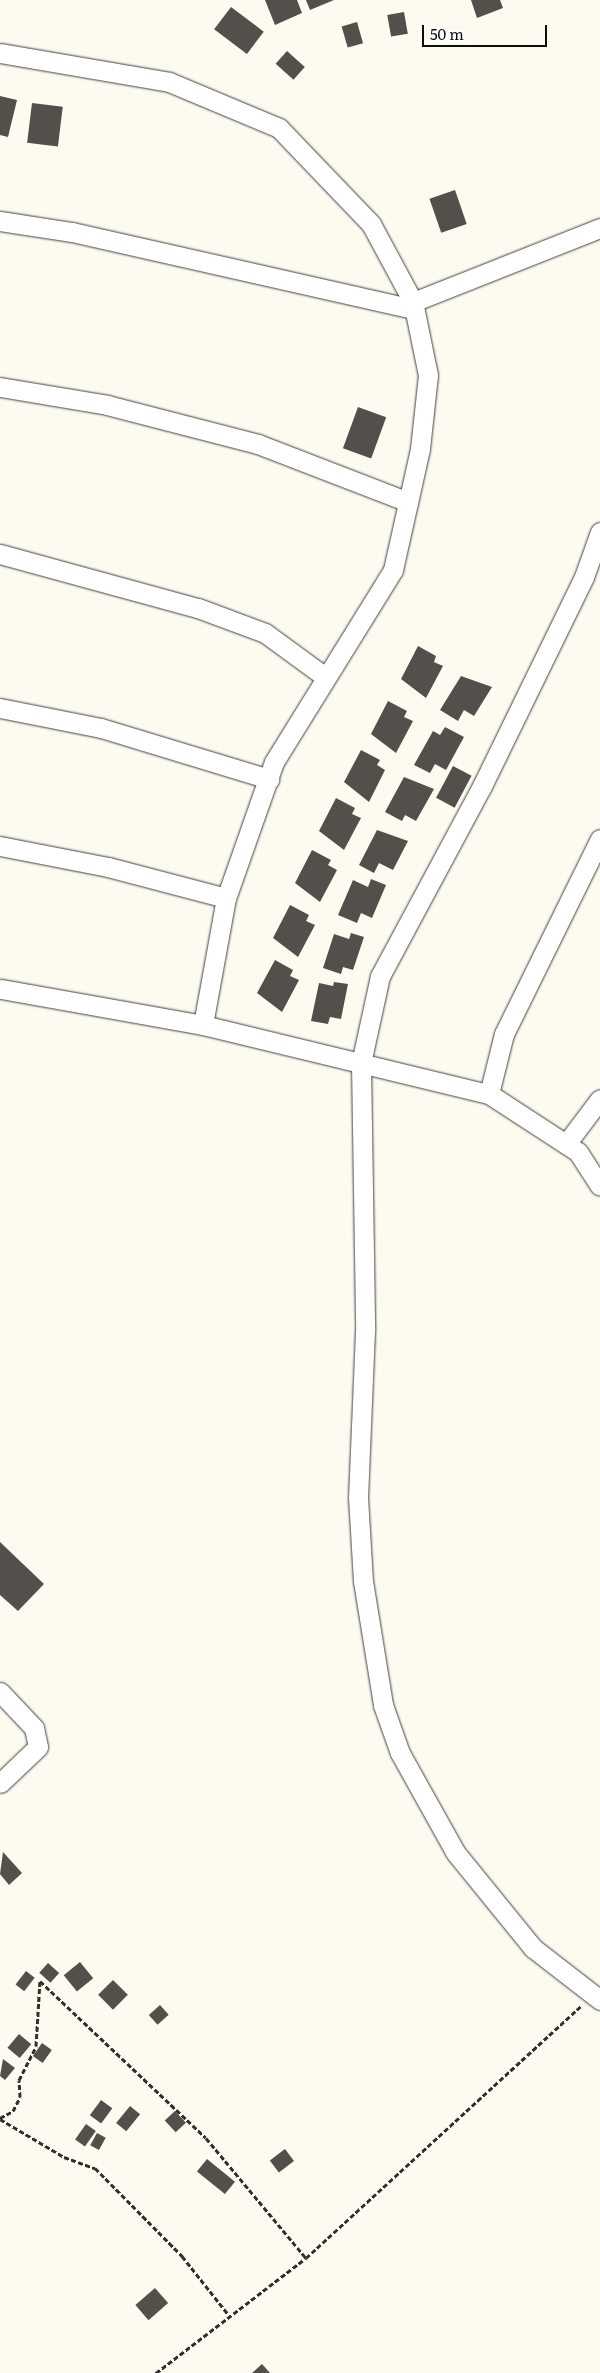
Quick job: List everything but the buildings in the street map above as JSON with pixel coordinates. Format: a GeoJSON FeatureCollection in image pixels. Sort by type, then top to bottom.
{"type":"FeatureCollection","features":[{"type":"Feature","properties":{"kind":"street"},"geometry":{"type":"LineString","coordinates":[[0,53],[169,82],[279,128],[371,224],[413,305],[428,375],[408,502],[393,570],[324,676],[268,779],[226,898],[203,1025]]}},
{"type":"Feature","properties":{"kind":"street"},"geometry":{"type":"LineString","coordinates":[[0,221],[72,232],[413,305],[599,233]]}},
{"type":"Feature","properties":{"kind":"street"},"geometry":{"type":"LineString","coordinates":[[0,388],[108,405],[258,444],[408,502]]}},
{"type":"Feature","properties":{"kind":"street"},"geometry":{"type":"LineString","coordinates":[[597,1997],[534,1948],[455,1852],[400,1753],[383,1705],[363,1581],[358,1496],[365,1331],[362,1063],[380,976],[482,786],[584,577],[600,532]]}},
{"type":"Feature","properties":{"kind":"street"},"geometry":{"type":"LineString","coordinates":[[0,554],[198,608],[265,633],[324,676]]}},
{"type":"Feature","properties":{"kind":"street"},"geometry":{"type":"LineString","coordinates":[[0,708],[101,728],[268,779]]}},
{"type":"Feature","properties":{"kind":"street"},"geometry":{"type":"LineString","coordinates":[[489,1094],[504,1034],[600,839]]}},
{"type":"Feature","properties":{"kind":"street"},"geometry":{"type":"LineString","coordinates":[[0,846],[108,867],[226,898]]}},
{"type":"Feature","properties":{"kind":"street"},"geometry":{"type":"LineString","coordinates":[[0,989],[203,1025],[489,1094],[578,1152],[600,1186]]}},
{"type":"Feature","properties":{"kind":"street"},"geometry":{"type":"LineString","coordinates":[[566,1144],[600,1099]]}},
{"type":"Feature","properties":{"kind":"street"},"geometry":{"type":"LineString","coordinates":[[0,1692],[34,1728],[38,1747],[0,1782]]}},
{"type":"Feature","properties":{"kind":"path"},"geometry":{"type":"LineString","coordinates":[[228,2314],[182,2256],[95,2168],[64,2157],[0,2119],[13,2111],[20,2097],[19,2080],[36,2046],[40,1981],[206,2138],[306,2258]]}},
{"type":"Feature","properties":{"kind":"path"},"geometry":{"type":"LineString","coordinates":[[156,2373],[228,2314],[306,2258],[597,1997]]}}]}
